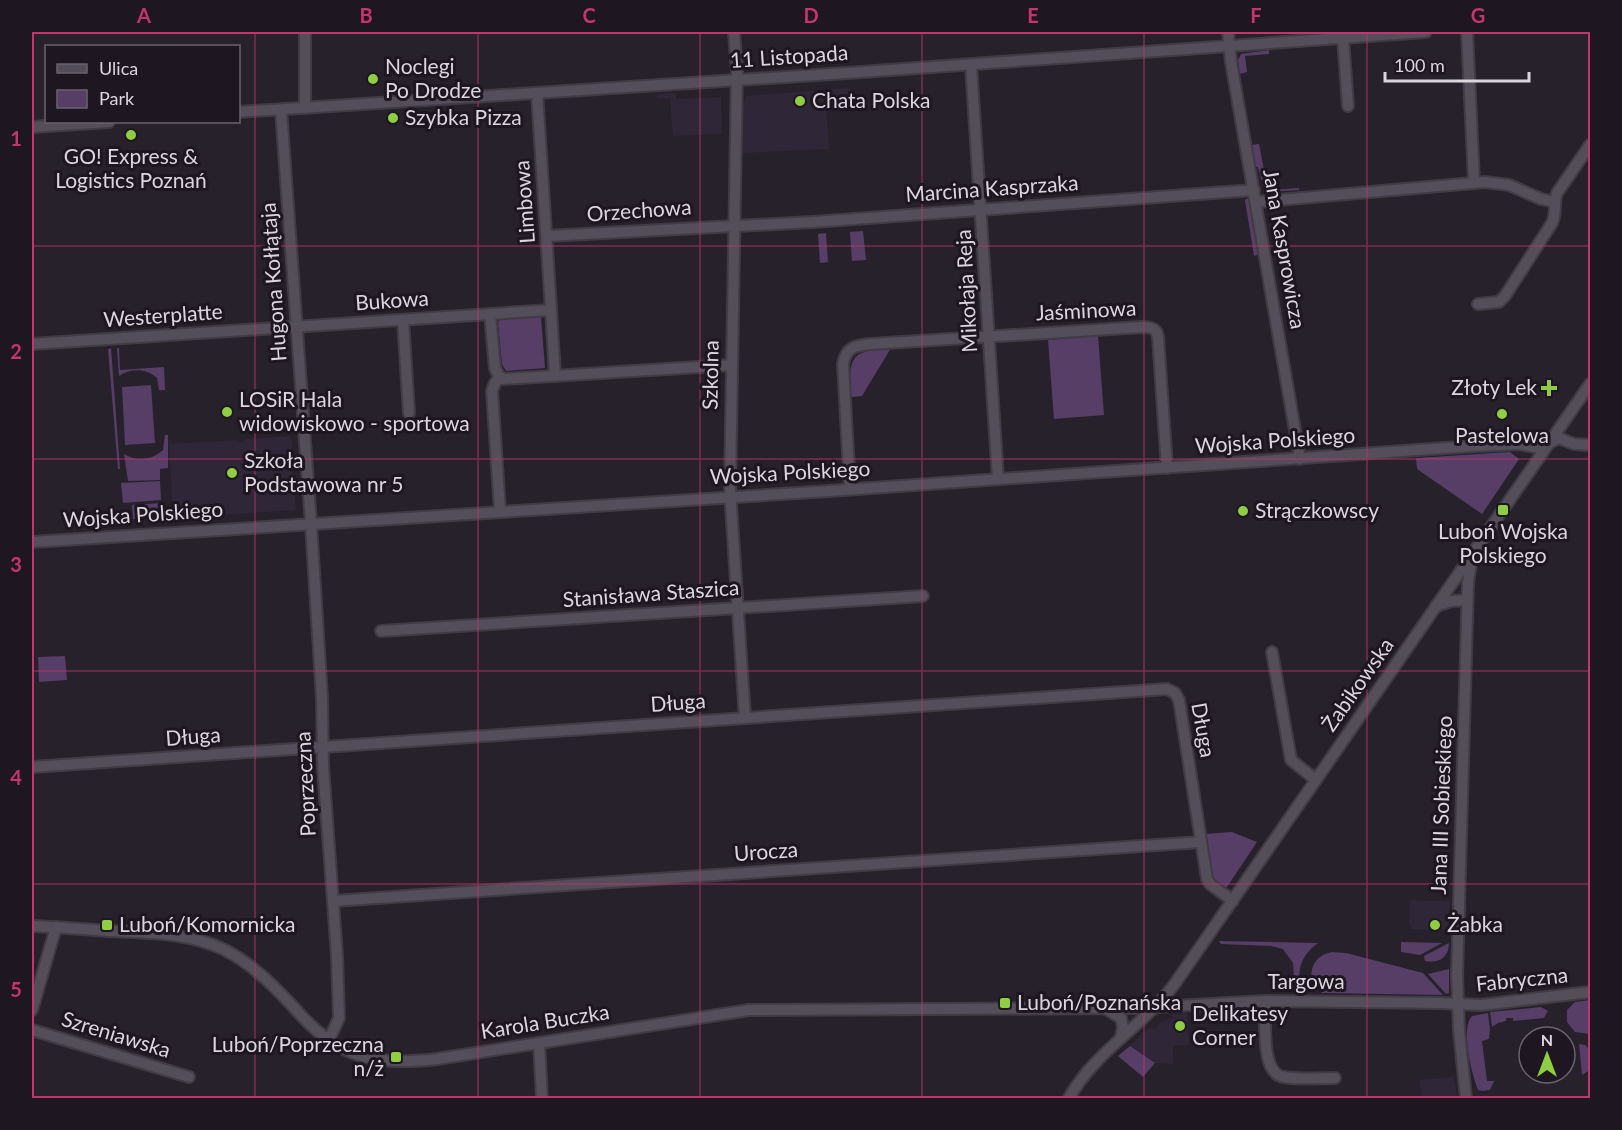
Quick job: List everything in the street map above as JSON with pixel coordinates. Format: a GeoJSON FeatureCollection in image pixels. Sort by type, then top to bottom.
{"type":"FeatureCollection","features":[{"type":"Feature","properties":{"kind":"street"},"geometry":{"type":"LineString","coordinates":[[305,32],[305,108]]}},
{"type":"Feature","properties":{"kind":"street","name":"Szkolna"},"geometry":{"type":"LineString","coordinates":[[734,32],[736,80],[730,496],[744,718]]}},
{"type":"Feature","properties":{"kind":"street","name":"Jana Kasprowicza"},"geometry":{"type":"LineString","coordinates":[[1228,32],[1300,459]]}},
{"type":"Feature","properties":{"kind":"street","name":"11 Listopada"},"geometry":{"type":"LineString","coordinates":[[240,112],[971,65],[1371,34],[1426,32]]}},
{"type":"Feature","properties":{"kind":"street"},"geometry":{"type":"LineString","coordinates":[[1467,32],[1474,182]]}},
{"type":"Feature","properties":{"kind":"street"},"geometry":{"type":"LineString","coordinates":[[1342,38],[1348,106]]}},
{"type":"Feature","properties":{"kind":"street","name":"Mikołaja Reja"},"geometry":{"type":"LineString","coordinates":[[971,65],[998,479]]}},
{"type":"Feature","properties":{"kind":"street","name":"Limbowa"},"geometry":{"type":"LineString","coordinates":[[537,93],[551,310]]}},
{"type":"Feature","properties":{"kind":"street","name":"Hugona Kołłątaja"},"geometry":{"type":"LineString","coordinates":[[281,110],[311,524]]}},
{"type":"Feature","properties":{"kind":"street"},"geometry":{"type":"LineString","coordinates":[[32,127],[94,123]]}},
{"type":"Feature","properties":{"kind":"street"},"geometry":{"type":"LineString","coordinates":[[1478,304],[1495,303],[1503,299],[1552,223],[1560,188],[1590,145]]}},
{"type":"Feature","properties":{"kind":"street"},"geometry":{"type":"LineString","coordinates":[[1256,202],[1452,186],[1474,182],[1509,185],[1540,199],[1555,202]]}},
{"type":"Feature","properties":{"kind":"street","name":"Marcina Kasprzaka"},"geometry":{"type":"LineString","coordinates":[[733,226],[1254,190]]}},
{"type":"Feature","properties":{"kind":"street","name":"Orzechowa"},"geometry":{"type":"LineString","coordinates":[[547,236],[733,226]]}},
{"type":"Feature","properties":{"kind":"street"},"geometry":{"type":"LineString","coordinates":[[551,310],[555,376]]}},
{"type":"Feature","properties":{"kind":"street","name":"Bukowa"},"geometry":{"type":"LineString","coordinates":[[297,327],[551,310]]}},
{"type":"Feature","properties":{"kind":"street"},"geometry":{"type":"LineString","coordinates":[[490,314],[495,368],[500,377],[508,379],[731,365]]}},
{"type":"Feature","properties":{"kind":"street"},"geometry":{"type":"LineString","coordinates":[[403,320],[409,414]]}},
{"type":"Feature","properties":{"kind":"street","name":"Westerplatte"},"geometry":{"type":"LineString","coordinates":[[32,344],[297,327]]}},
{"type":"Feature","properties":{"kind":"street","name":"Jaśminowa"},"geometry":{"type":"LineString","coordinates":[[989,337],[1152,328],[1158,337],[1167,468]]}},
{"type":"Feature","properties":{"kind":"street"},"geometry":{"type":"LineString","coordinates":[[850,489],[843,363],[850,349],[860,345],[989,337]]}},
{"type":"Feature","properties":{"kind":"street"},"geometry":{"type":"LineString","coordinates":[[500,377],[492,391],[500,510]]}},
{"type":"Feature","properties":{"kind":"street","name":"Żabikowska"},"geometry":{"type":"LineString","coordinates":[[1069,1098],[1085,1073],[1155,1007],[1176,982],[1590,384]]}},
{"type":"Feature","properties":{"kind":"street","name":"Wojska Polskiego"},"geometry":{"type":"LineString","coordinates":[[32,542],[1501,445],[1519,444],[1539,448],[1557,438],[1575,444],[1590,445]]}},
{"type":"Feature","properties":{"kind":"street","name":"Poprzeczna"},"geometry":{"type":"LineString","coordinates":[[311,524],[339,1018],[329,1040]]}},
{"type":"Feature","properties":{"kind":"street","name":"Jana III Sobieskiego"},"geometry":{"type":"LineString","coordinates":[[1466,1098],[1457,1004],[1467,600],[1469,569],[1475,550]]}},
{"type":"Feature","properties":{"kind":"street","name":"Stanisława Staszica"},"geometry":{"type":"LineString","coordinates":[[381,631],[923,596]]}},
{"type":"Feature","properties":{"kind":"street"},"geometry":{"type":"LineString","coordinates":[[1436,606],[1451,601],[1467,600]]}},
{"type":"Feature","properties":{"kind":"street"},"geometry":{"type":"LineString","coordinates":[[1272,652],[1291,760],[1316,780]]}},
{"type":"Feature","properties":{"kind":"street","name":"Długa"},"geometry":{"type":"LineString","coordinates":[[32,767],[1162,688],[1171,690],[1179,700],[1201,842]]}},
{"type":"Feature","properties":{"kind":"street"},"geometry":{"type":"LineString","coordinates":[[1201,842],[1208,881],[1233,901]]}},
{"type":"Feature","properties":{"kind":"street","name":"Urocza"},"geometry":{"type":"LineString","coordinates":[[333,901],[1201,842]]}},
{"type":"Feature","properties":{"kind":"street","name":"Karola Buczka"},"geometry":{"type":"LineString","coordinates":[[32,926],[177,935],[197,939],[223,949],[266,979],[314,1028],[329,1040],[358,1056],[397,1062],[437,1059],[718,1013],[749,1010],[1155,1007]]}},
{"type":"Feature","properties":{"kind":"street"},"geometry":{"type":"LineString","coordinates":[[32,1010],[56,927]]}},
{"type":"Feature","properties":{"kind":"street","name":"Fabryczna"},"geometry":{"type":"LineString","coordinates":[[1457,1004],[1481,1005],[1590,992]]}},
{"type":"Feature","properties":{"kind":"street"},"geometry":{"type":"LineString","coordinates":[[1265,1001],[1268,1060],[1274,1072],[1283,1077],[1335,1078]]}},
{"type":"Feature","properties":{"kind":"street","name":"Targowa"},"geometry":{"type":"LineString","coordinates":[[1155,1007],[1265,1001],[1457,1004]]}},
{"type":"Feature","properties":{"kind":"street"},"geometry":{"type":"LineString","coordinates":[[1106,1008],[1121,1018],[1123,1028],[1121,1037]]}},
{"type":"Feature","properties":{"kind":"street","name":"Szreniawska"},"geometry":{"type":"LineString","coordinates":[[32,1030],[189,1077]]}},
{"type":"Feature","properties":{"kind":"street"},"geometry":{"type":"LineString","coordinates":[[539,1043],[542,1098]]}},
{"type":"Feature","properties":{"kind":"shaded area"},"geometry":{"type":"Polygon","coordinates":[[[850,88],[851,102],[826,104],[829,149],[743,153],[743,106],[746,96],[850,88]]]}},
{"type":"Feature","properties":{"kind":"shaded area"},"geometry":{"type":"Polygon","coordinates":[[[676,93],[676,99],[721,97],[722,134],[673,136],[670,98],[657,98],[657,94],[676,93]]]}},
{"type":"Feature","properties":{"kind":"shaded area","name":"Szkoła Podstawowa nr 5"},"geometry":{"type":"Polygon","coordinates":[[[291,436],[296,510],[173,518],[169,444],[237,440],[242,443],[245,439],[291,436]]]}},
{"type":"Feature","properties":{"kind":"shaded area"},"geometry":{"type":"Polygon","coordinates":[[[1410,900],[1450,901],[1449,930],[1412,929],[1409,923],[1410,900]]]}},
{"type":"Feature","properties":{"kind":"shaded area"},"geometry":{"type":"Polygon","coordinates":[[[1187,1013],[1189,1045],[1173,1046],[1173,1064],[1155,1063],[1130,1046],[1150,1027],[1155,1030],[1160,1023],[1173,1017],[1171,1014],[1187,1013]]]}},
{"type":"Feature","properties":{"kind":"shaded area"},"geometry":{"type":"Polygon","coordinates":[[[1454,1077],[1457,1098],[1422,1098],[1420,1080],[1454,1077]]]}},
{"type":"Feature","properties":{"kind":"green space"},"geometry":{"type":"Polygon","coordinates":[[[1269,50],[1269,54],[1245,56],[1247,72],[1240,74],[1238,60],[1241,54],[1269,50]]]}},
{"type":"Feature","properties":{"kind":"green space"},"geometry":{"type":"Polygon","coordinates":[[[1259,144],[1267,186],[1273,190],[1299,188],[1299,190],[1266,192],[1264,190],[1258,167],[1255,167],[1251,145],[1259,144]]]}},
{"type":"Feature","properties":{"kind":"green space"},"geometry":{"type":"Polygon","coordinates":[[[1248,198],[1251,201],[1260,253],[1254,256],[1245,200],[1248,198]]]}},
{"type":"Feature","properties":{"kind":"green space"},"geometry":{"type":"Polygon","coordinates":[[[863,231],[866,260],[852,261],[850,232],[863,231]]]}},
{"type":"Feature","properties":{"kind":"green space"},"geometry":{"type":"Polygon","coordinates":[[[826,233],[828,262],[820,263],[818,234],[826,233]]]}},
{"type":"Feature","properties":{"kind":"green space"},"geometry":{"type":"Polygon","coordinates":[[[541,317],[545,368],[506,371],[502,364],[498,322],[500,319],[541,317]]]}},
{"type":"Feature","properties":{"kind":"green space"},"geometry":{"type":"Polygon","coordinates":[[[1098,336],[1104,415],[1054,419],[1048,340],[1098,336]]]}},
{"type":"Feature","properties":{"kind":"green space"},"geometry":{"type":"Polygon","coordinates":[[[111,348],[120,469],[118,469],[108,349],[111,348]]]}},
{"type":"Feature","properties":{"kind":"green space"},"geometry":{"type":"Polygon","coordinates":[[[117,348],[119,348],[120,370],[164,367],[165,390],[159,390],[157,378],[148,372],[133,370],[119,376],[117,348]]]}},
{"type":"Feature","properties":{"kind":"green space"},"geometry":{"type":"Polygon","coordinates":[[[891,348],[862,396],[851,397],[850,373],[855,359],[867,351],[891,348]]]}},
{"type":"Feature","properties":{"kind":"green space"},"geometry":{"type":"Polygon","coordinates":[[[151,385],[155,443],[125,445],[122,387],[151,385]]]}},
{"type":"Feature","properties":{"kind":"green space"},"geometry":{"type":"Polygon","coordinates":[[[165,435],[168,435],[168,468],[160,469],[160,480],[128,481],[124,454],[139,459],[154,456],[163,450],[165,435]]]}},
{"type":"Feature","properties":{"kind":"green space"},"geometry":{"type":"Polygon","coordinates":[[[1510,452],[1519,459],[1482,514],[1417,469],[1416,458],[1510,452]]]}},
{"type":"Feature","properties":{"kind":"green space"},"geometry":{"type":"Polygon","coordinates":[[[160,481],[161,500],[123,503],[121,483],[160,481]]]}},
{"type":"Feature","properties":{"kind":"green space"},"geometry":{"type":"Polygon","coordinates":[[[162,503],[163,517],[133,519],[132,505],[162,503]]]}},
{"type":"Feature","properties":{"kind":"green space"},"geometry":{"type":"Polygon","coordinates":[[[65,656],[67,680],[39,682],[38,657],[65,656]]]}},
{"type":"Feature","properties":{"kind":"green space"},"geometry":{"type":"Polygon","coordinates":[[[1232,832],[1257,842],[1225,890],[1213,880],[1205,834],[1232,832]]]}},
{"type":"Feature","properties":{"kind":"green space"},"geometry":{"type":"Polygon","coordinates":[[[1219,941],[1318,943],[1307,954],[1301,966],[1300,979],[1305,994],[1300,996],[1295,992],[1293,963],[1283,949],[1271,946],[1221,944],[1219,941]]]}},
{"type":"Feature","properties":{"kind":"green space"},"geometry":{"type":"Polygon","coordinates":[[[1401,942],[1442,943],[1420,955],[1401,952],[1401,942]]]}},
{"type":"Feature","properties":{"kind":"green space"},"geometry":{"type":"Polygon","coordinates":[[[1449,943],[1445,956],[1435,961],[1425,961],[1424,956],[1449,943]]]}},
{"type":"Feature","properties":{"kind":"green space"},"geometry":{"type":"Polygon","coordinates":[[[1332,952],[1346,953],[1423,973],[1443,995],[1322,993],[1312,981],[1313,966],[1322,956],[1332,952]]]}},
{"type":"Feature","properties":{"kind":"green space"},"geometry":{"type":"Polygon","coordinates":[[[1449,969],[1449,993],[1446,994],[1428,974],[1449,969]]]}},
{"type":"Feature","properties":{"kind":"green space"},"geometry":{"type":"Polygon","coordinates":[[[1590,1000],[1590,1034],[1577,1032],[1577,1025],[1569,1025],[1567,1022],[1567,1010],[1575,1002],[1590,1000]]]}},
{"type":"Feature","properties":{"kind":"green space"},"geometry":{"type":"Polygon","coordinates":[[[1541,1007],[1548,1011],[1544,1018],[1513,1021],[1513,1018],[1506,1018],[1506,1021],[1492,1027],[1490,1012],[1541,1007]]]}},
{"type":"Feature","properties":{"kind":"green space"},"geometry":{"type":"Polygon","coordinates":[[[1488,1013],[1489,1039],[1482,1041],[1487,1081],[1494,1081],[1490,1090],[1482,1091],[1478,1090],[1473,1074],[1468,1052],[1467,1031],[1472,1016],[1488,1013]]]}},
{"type":"Feature","properties":{"kind":"green space"},"geometry":{"type":"Polygon","coordinates":[[[1579,1044],[1585,1045],[1590,1050],[1590,1070],[1582,1075],[1579,1044]]]}},
{"type":"Feature","properties":{"kind":"green space"},"geometry":{"type":"Polygon","coordinates":[[[1130,1046],[1155,1063],[1143,1077],[1118,1056],[1130,1046]]]}},
{"type":"Feature","properties":{"kind":"place","name":"Noclegi Po Drodze"},"geometry":{"type":"Point","coordinates":[373,79]}},
{"type":"Feature","properties":{"kind":"place","name":"Chata Polska"},"geometry":{"type":"Point","coordinates":[800,101]}},
{"type":"Feature","properties":{"kind":"place","name":"Szybka Pizza"},"geometry":{"type":"Point","coordinates":[393,118]}},
{"type":"Feature","properties":{"kind":"place","name":"GO! Express & Logistics Poznań"},"geometry":{"type":"Point","coordinates":[131,135]}},
{"type":"Feature","properties":{"kind":"place","name":"Złoty Lek"},"geometry":{"type":"Point","coordinates":[1549,388]}},
{"type":"Feature","properties":{"kind":"place","name":"LOSiR Hala widowiskowo - sportowa"},"geometry":{"type":"Point","coordinates":[227,412]}},
{"type":"Feature","properties":{"kind":"place","name":"Pastelowa"},"geometry":{"type":"Point","coordinates":[1502,414]}},
{"type":"Feature","properties":{"kind":"place","name":"Szkoła Podstawowa nr 5"},"geometry":{"type":"Point","coordinates":[232,473]}},
{"type":"Feature","properties":{"kind":"place","name":"Luboń Wojska Polskiego"},"geometry":{"type":"Point","coordinates":[1503,510]}},
{"type":"Feature","properties":{"kind":"place","name":"Strączkowscy"},"geometry":{"type":"Point","coordinates":[1243,511]}},
{"type":"Feature","properties":{"kind":"place","name":"Luboń/Komornicka"},"geometry":{"type":"Point","coordinates":[107,925]}},
{"type":"Feature","properties":{"kind":"place","name":"Żabka"},"geometry":{"type":"Point","coordinates":[1435,925]}},
{"type":"Feature","properties":{"kind":"place","name":"Luboń/Poznańska"},"geometry":{"type":"Point","coordinates":[1005,1003]}},
{"type":"Feature","properties":{"kind":"place","name":"Delikatesy Corner"},"geometry":{"type":"Point","coordinates":[1180,1026]}},
{"type":"Feature","properties":{"kind":"place","name":"Luboń/Poprzeczna n/ż"},"geometry":{"type":"Point","coordinates":[396,1057]}}]}
